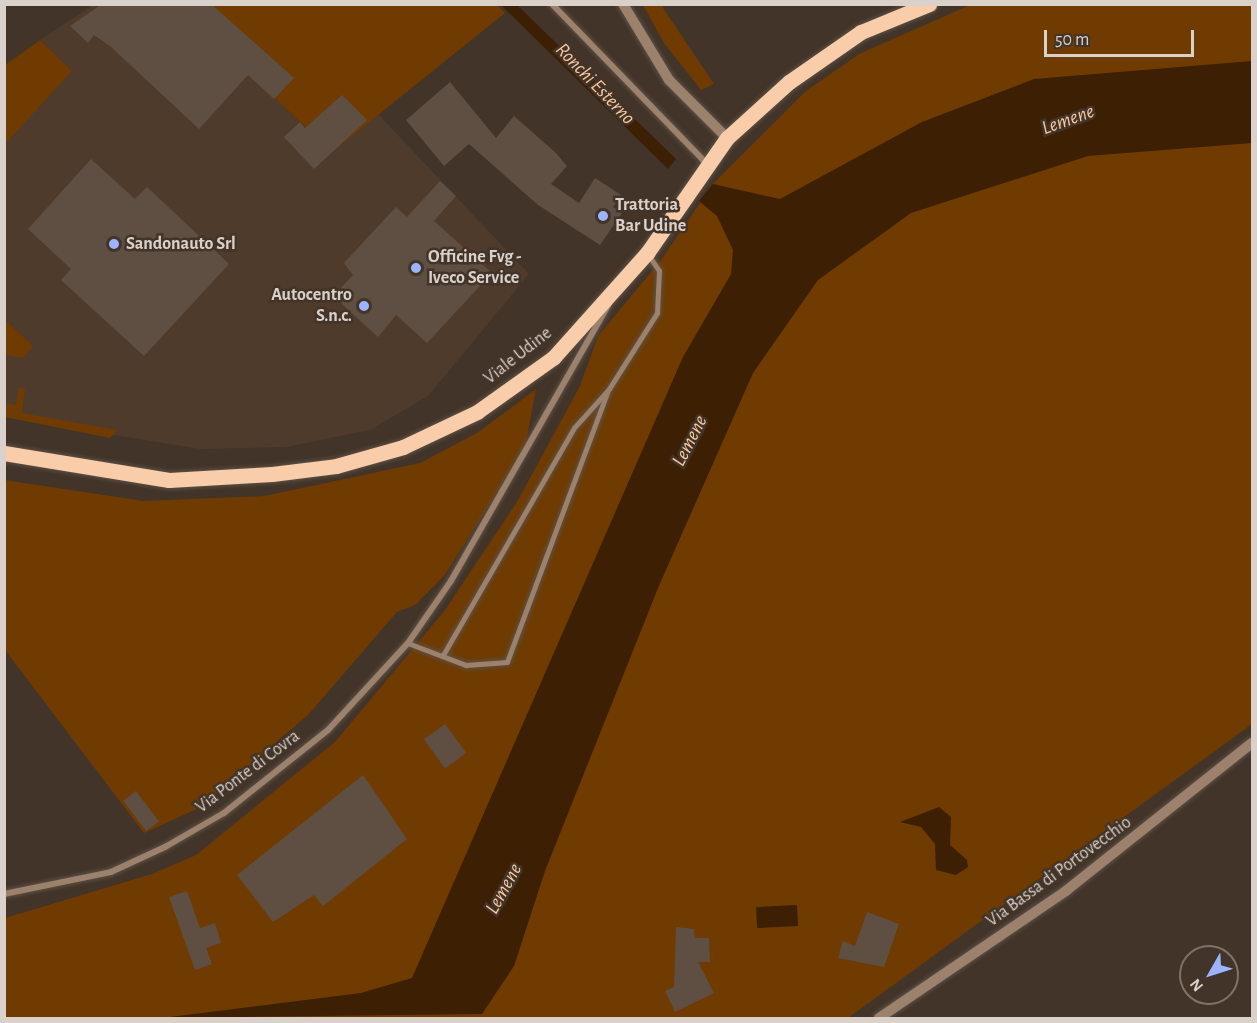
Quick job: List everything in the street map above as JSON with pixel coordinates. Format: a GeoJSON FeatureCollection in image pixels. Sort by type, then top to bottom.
{"type":"FeatureCollection","features":[{"type":"Feature","properties":{"kind":"main road","name":"Viale Udine"},"geometry":{"type":"LineString","coordinates":[[4,453],[169,480],[336,466],[403,447],[477,412],[554,357],[622,285],[727,138],[789,82],[861,32],[929,4]]}},
{"type":"Feature","properties":{"kind":"street"},"geometry":{"type":"LineString","coordinates":[[552,4],[707,164]]}},
{"type":"Feature","properties":{"kind":"street"},"geometry":{"type":"LineString","coordinates":[[623,4],[669,80],[727,138]]}},
{"type":"Feature","properties":{"kind":"street","name":"Via Ponte di Covra"},"geometry":{"type":"LineString","coordinates":[[4,894],[111,872],[224,813],[328,730],[408,643],[451,581],[622,285]]}},
{"type":"Feature","properties":{"kind":"street","name":"Via Bassa di Portovecchio"},"geometry":{"type":"LineString","coordinates":[[879,1018],[1067,890],[1252,743]]}},
{"type":"Feature","properties":{"kind":"lane"},"geometry":{"type":"LineString","coordinates":[[443,655],[574,428],[609,389],[657,313],[659,271],[647,253]]}},
{"type":"Feature","properties":{"kind":"lane"},"geometry":{"type":"LineString","coordinates":[[408,643],[466,665],[507,662],[609,389]]}},
{"type":"Feature","properties":{"kind":"shaded area"},"geometry":{"type":"Polygon","coordinates":[[[496,4],[505,13],[332,152],[176,5],[496,4]]]}},
{"type":"Feature","properties":{"kind":"shaded area"},"geometry":{"type":"Polygon","coordinates":[[[93,5],[176,5],[332,152],[377,113],[529,274],[428,396],[370,430],[286,447],[200,449],[5,417],[4,144],[72,71],[40,40],[93,5]]]}},
{"type":"Feature","properties":{"kind":"shaded area"},"geometry":{"type":"Polygon","coordinates":[[[643,5],[661,5],[714,84],[701,90],[664,43],[643,5]]]}},
{"type":"Feature","properties":{"kind":"shaded area"},"geometry":{"type":"Polygon","coordinates":[[[970,5],[1252,5],[1252,724],[848,1018],[5,1018],[5,918],[152,874],[196,855],[335,742],[445,610],[517,502],[580,386],[598,336],[661,260],[713,184],[806,91],[859,54],[970,5]]]}},
{"type":"Feature","properties":{"kind":"shaded area"},"geometry":{"type":"Polygon","coordinates":[[[40,40],[72,71],[5,144],[5,65],[40,40]]]}},
{"type":"Feature","properties":{"kind":"shaded area"},"geometry":{"type":"Polygon","coordinates":[[[4,319],[33,346],[23,358],[5,355],[4,319]]]}},
{"type":"Feature","properties":{"kind":"shaded area"},"geometry":{"type":"Polygon","coordinates":[[[19,388],[25,388],[22,413],[117,430],[110,438],[5,417],[5,403],[16,405],[19,388]]]}},
{"type":"Feature","properties":{"kind":"shaded area"},"geometry":{"type":"Polygon","coordinates":[[[536,389],[525,448],[445,575],[415,605],[397,612],[308,715],[199,808],[144,833],[5,650],[4,480],[144,501],[264,496],[420,463],[477,433],[536,389]]]}},
{"type":"Feature","properties":{"kind":"water","name":"Ronchi Esterno"},"geometry":{"type":"Polygon","coordinates":[[[501,5],[517,5],[676,159],[668,169],[501,5]]]}},
{"type":"Feature","properties":{"kind":"water","name":"Lemene"},"geometry":{"type":"Polygon","coordinates":[[[1252,61],[1252,143],[1088,156],[911,213],[818,280],[753,373],[658,588],[545,871],[514,966],[482,1014],[162,1018],[361,993],[412,978],[683,357],[731,274],[733,250],[717,216],[699,201],[713,184],[780,199],[922,122],[1034,79],[1252,61]]]}},
{"type":"Feature","properties":{"kind":"water"},"geometry":{"type":"Polygon","coordinates":[[[939,807],[951,817],[950,845],[967,860],[968,867],[956,875],[936,870],[935,844],[921,827],[900,822],[939,807]]]}},
{"type":"Feature","properties":{"kind":"water"},"geometry":{"type":"Polygon","coordinates":[[[797,905],[798,926],[757,928],[756,907],[797,905]]]}},
{"type":"Feature","properties":{"kind":"building"},"geometry":{"type":"Polygon","coordinates":[[[102,4],[211,4],[294,78],[274,99],[248,75],[199,129],[110,46],[94,35],[88,43],[70,26],[102,4]]]}},
{"type":"Feature","properties":{"kind":"building"},"geometry":{"type":"Polygon","coordinates":[[[450,82],[496,138],[514,116],[556,153],[567,166],[551,184],[579,203],[595,178],[621,195],[613,207],[622,213],[600,245],[538,205],[469,144],[444,166],[406,120],[450,82]]]}},
{"type":"Feature","properties":{"kind":"building"},"geometry":{"type":"Polygon","coordinates":[[[342,95],[367,120],[314,169],[284,137],[300,122],[305,128],[342,95]]]}},
{"type":"Feature","properties":{"kind":"building","name":"Sandonauto Srl"},"geometry":{"type":"Polygon","coordinates":[[[91,159],[135,199],[147,187],[229,264],[144,356],[61,280],[71,269],[28,229],[91,159]]]}},
{"type":"Feature","properties":{"kind":"building","name":"Officine Fvg - Iveco Service"},"geometry":{"type":"Polygon","coordinates":[[[440,181],[456,196],[434,221],[492,273],[427,343],[396,315],[378,337],[333,296],[353,275],[344,263],[396,207],[407,217],[440,181]]]}},
{"type":"Feature","properties":{"kind":"building"},"geometry":{"type":"Polygon","coordinates":[[[445,724],[466,753],[445,768],[424,739],[445,724]]]}},
{"type":"Feature","properties":{"kind":"building"},"geometry":{"type":"Polygon","coordinates":[[[363,775],[407,839],[323,906],[314,895],[273,922],[237,875],[363,775]]]}},
{"type":"Feature","properties":{"kind":"building"},"geometry":{"type":"Polygon","coordinates":[[[136,791],[159,821],[146,831],[123,801],[136,791]]]}},
{"type":"Feature","properties":{"kind":"building"},"geometry":{"type":"Polygon","coordinates":[[[187,891],[200,928],[215,923],[221,943],[206,948],[212,964],[195,970],[169,897],[187,891]]]}},
{"type":"Feature","properties":{"kind":"building"},"geometry":{"type":"Polygon","coordinates":[[[867,912],[899,924],[884,967],[838,958],[843,941],[855,946],[867,912]]]}},
{"type":"Feature","properties":{"kind":"building"},"geometry":{"type":"Polygon","coordinates":[[[676,927],[694,929],[695,938],[709,938],[710,962],[698,962],[714,993],[675,1012],[665,991],[674,987],[676,927]]]}},
{"type":"Feature","properties":{"kind":"place","name":"Trattoria Bar Udine"},"geometry":{"type":"Point","coordinates":[603,216]}},
{"type":"Feature","properties":{"kind":"place","name":"Sandonauto Srl"},"geometry":{"type":"Point","coordinates":[114,244]}},
{"type":"Feature","properties":{"kind":"place","name":"Officine Fvg - Iveco Service"},"geometry":{"type":"Point","coordinates":[416,268]}},
{"type":"Feature","properties":{"kind":"place","name":"Autocentro S.n.c."},"geometry":{"type":"Point","coordinates":[364,306]}}]}
